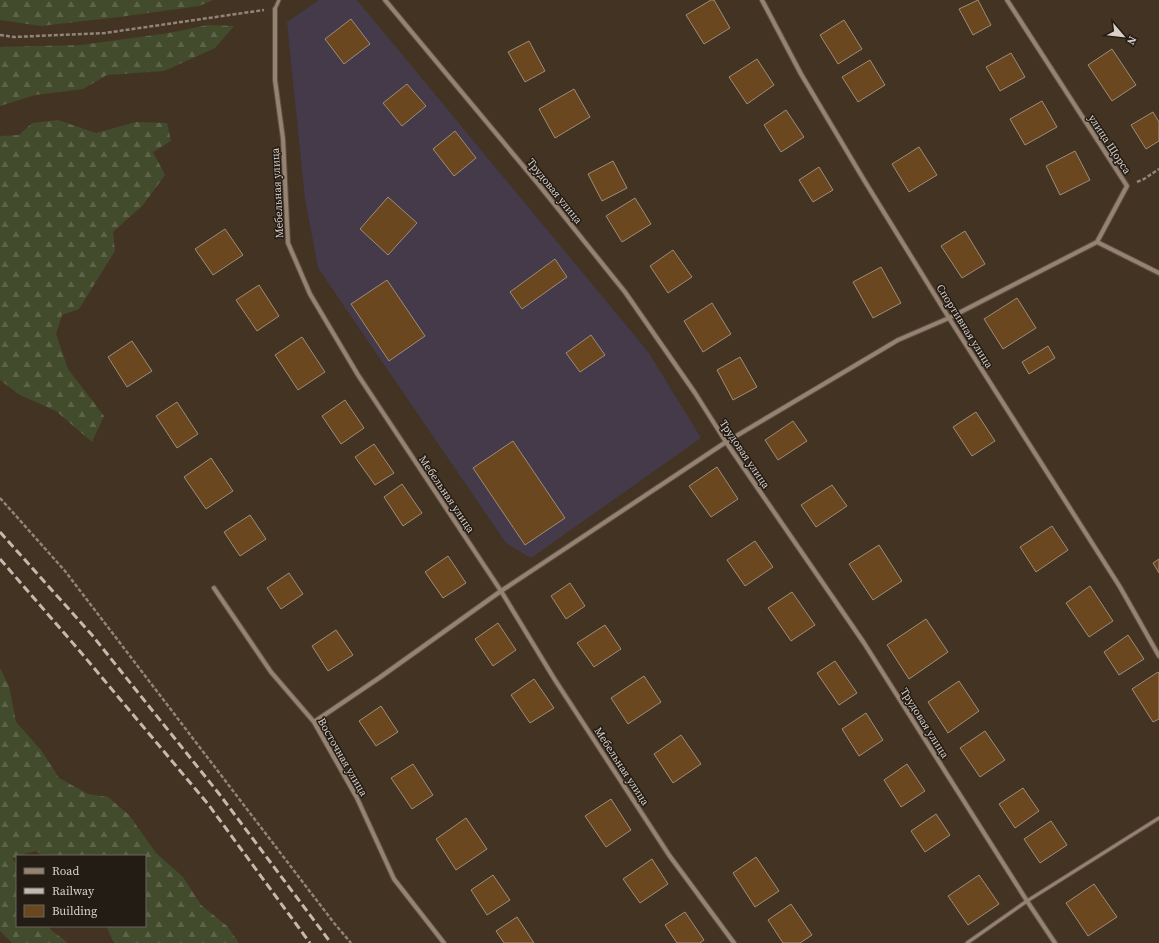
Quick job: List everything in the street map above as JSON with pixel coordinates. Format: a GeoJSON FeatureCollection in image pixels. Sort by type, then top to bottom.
{"type":"FeatureCollection","features":[{"type":"Feature","properties":{"kind":"street","name":"Трудовая улица"},"geometry":{"type":"LineString","coordinates":[[385,0],[534,179],[625,292],[864,643],[1055,943]]}},
{"type":"Feature","properties":{"kind":"street","name":"Спортивная улица"},"geometry":{"type":"LineString","coordinates":[[762,0],[801,74],[949,318],[1120,587],[1159,656]]}},
{"type":"Feature","properties":{"kind":"street","name":"улица Щорса"},"geometry":{"type":"LineString","coordinates":[[1007,0],[1127,186],[1097,242]]}},
{"type":"Feature","properties":{"kind":"street","name":"Мебельная улица"},"geometry":{"type":"LineString","coordinates":[[275,8],[275,80],[283,139],[288,243],[310,294],[358,375],[501,591],[556,680],[669,855],[734,943]]}},
{"type":"Feature","properties":{"kind":"street"},"geometry":{"type":"LineString","coordinates":[[314,722],[379,678],[501,591],[726,442],[898,340],[949,318],[1097,242],[1159,273]]}},
{"type":"Feature","properties":{"kind":"street","name":"Восточная улица"},"geometry":{"type":"LineString","coordinates":[[214,588],[271,672],[314,722],[357,798],[394,879],[444,943]]}},
{"type":"Feature","properties":{"kind":"lane"},"geometry":{"type":"LineString","coordinates":[[275,8],[279,0]]}},
{"type":"Feature","properties":{"kind":"lane"},"geometry":{"type":"LineString","coordinates":[[967,943],[1027,901],[1159,818]]}},
{"type":"Feature","properties":{"kind":"path"},"geometry":{"type":"LineString","coordinates":[[0,35],[14,37],[105,33],[275,8]]}},
{"type":"Feature","properties":{"kind":"path"},"geometry":{"type":"LineString","coordinates":[[1127,186],[1144,179],[1159,169]]}},
{"type":"Feature","properties":{"kind":"path"},"geometry":{"type":"LineString","coordinates":[[0,498],[65,571],[334,923],[351,943]]}},
{"type":"Feature","properties":{"kind":"shaded area"},"geometry":{"type":"Polygon","coordinates":[[[319,0],[357,0],[649,353],[701,438],[531,558],[506,543],[318,268],[305,199],[287,22],[319,0]]]}},
{"type":"Feature","properties":{"kind":"green space"},"geometry":{"type":"Polygon","coordinates":[[[0,0],[213,0],[199,6],[41,26],[0,20],[0,0]]]}},
{"type":"Feature","properties":{"kind":"green space"},"geometry":{"type":"Polygon","coordinates":[[[208,25],[234,26],[215,48],[164,71],[107,75],[83,89],[35,95],[0,106],[0,47],[81,45],[169,33],[208,25]]]}},
{"type":"Feature","properties":{"kind":"green space"},"geometry":{"type":"Polygon","coordinates":[[[58,120],[96,133],[136,122],[167,123],[171,141],[153,152],[165,175],[143,205],[113,232],[115,251],[79,309],[62,315],[56,334],[68,369],[104,416],[92,442],[56,411],[20,395],[0,380],[0,136],[19,135],[32,123],[58,120]]]}},
{"type":"Feature","properties":{"kind":"green space"},"geometry":{"type":"Polygon","coordinates":[[[0,668],[9,686],[16,722],[41,750],[59,778],[88,794],[108,797],[129,815],[156,853],[183,877],[201,905],[227,926],[239,943],[116,943],[113,941],[106,927],[146,927],[146,855],[42,855],[36,851],[16,855],[16,857],[12,859],[16,863],[16,927],[50,927],[51,930],[68,943],[12,943],[0,931],[0,668]]]}},
{"type":"Feature","properties":{"kind":"building"},"geometry":{"type":"Polygon","coordinates":[[[711,0],[714,0],[730,28],[704,44],[686,15],[711,0]]]}},
{"type":"Feature","properties":{"kind":"building"},"geometry":{"type":"Polygon","coordinates":[[[978,0],[991,25],[973,35],[959,9],[978,0]]]}},
{"type":"Feature","properties":{"kind":"building"},"geometry":{"type":"Polygon","coordinates":[[[351,19],[370,44],[344,64],[325,39],[351,19]]]}},
{"type":"Feature","properties":{"kind":"building"},"geometry":{"type":"Polygon","coordinates":[[[844,20],[862,49],[838,64],[820,35],[844,20]]]}},
{"type":"Feature","properties":{"kind":"building"},"geometry":{"type":"Polygon","coordinates":[[[529,41],[545,71],[525,82],[508,52],[529,41]]]}},
{"type":"Feature","properties":{"kind":"building"},"geometry":{"type":"Polygon","coordinates":[[[1112,49],[1136,85],[1112,101],[1088,65],[1112,49]]]}},
{"type":"Feature","properties":{"kind":"building"},"geometry":{"type":"Polygon","coordinates":[[[1011,53],[1025,77],[1000,91],[986,67],[1011,53]]]}},
{"type":"Feature","properties":{"kind":"building"},"geometry":{"type":"Polygon","coordinates":[[[757,59],[774,85],[747,104],[729,77],[757,59]]]}},
{"type":"Feature","properties":{"kind":"building"},"geometry":{"type":"Polygon","coordinates":[[[870,60],[885,85],[858,102],[842,77],[870,60]]]}},
{"type":"Feature","properties":{"kind":"building"},"geometry":{"type":"Polygon","coordinates":[[[407,84],[426,106],[402,126],[383,103],[407,84]]]}},
{"type":"Feature","properties":{"kind":"building"},"geometry":{"type":"Polygon","coordinates":[[[574,89],[590,117],[555,138],[539,109],[574,89]]]}},
{"type":"Feature","properties":{"kind":"building"},"geometry":{"type":"Polygon","coordinates":[[[1042,101],[1057,127],[1025,145],[1010,119],[1042,101]]]}},
{"type":"Feature","properties":{"kind":"building"},"geometry":{"type":"Polygon","coordinates":[[[786,110],[804,137],[781,152],[764,125],[786,110]]]}},
{"type":"Feature","properties":{"kind":"building"},"geometry":{"type":"Polygon","coordinates":[[[1153,112],[1159,122],[1159,141],[1146,149],[1131,125],[1153,112]]]}},
{"type":"Feature","properties":{"kind":"building"},"geometry":{"type":"Polygon","coordinates":[[[455,131],[476,158],[454,176],[433,149],[455,131]]]}},
{"type":"Feature","properties":{"kind":"building"},"geometry":{"type":"Polygon","coordinates":[[[919,147],[937,175],[909,192],[892,164],[919,147]]]}},
{"type":"Feature","properties":{"kind":"building"},"geometry":{"type":"Polygon","coordinates":[[[1075,151],[1090,180],[1060,195],[1046,166],[1075,151]]]}},
{"type":"Feature","properties":{"kind":"building"},"geometry":{"type":"Polygon","coordinates":[[[613,161],[627,188],[602,201],[588,174],[613,161]]]}},
{"type":"Feature","properties":{"kind":"building"},"geometry":{"type":"Polygon","coordinates":[[[819,167],[833,190],[813,202],[799,180],[819,167]]]}},
{"type":"Feature","properties":{"kind":"building"},"geometry":{"type":"Polygon","coordinates":[[[388,197],[417,223],[388,255],[360,229],[388,197]]]}},
{"type":"Feature","properties":{"kind":"building"},"geometry":{"type":"Polygon","coordinates":[[[635,198],[651,224],[622,242],[606,216],[635,198]]]}},
{"type":"Feature","properties":{"kind":"building"},"geometry":{"type":"Polygon","coordinates":[[[225,229],[243,255],[213,275],[195,249],[225,229]]]}},
{"type":"Feature","properties":{"kind":"building"},"geometry":{"type":"Polygon","coordinates":[[[965,231],[985,264],[962,278],[941,246],[965,231]]]}},
{"type":"Feature","properties":{"kind":"building"},"geometry":{"type":"Polygon","coordinates":[[[673,250],[692,277],[668,293],[650,266],[673,250]]]}},
{"type":"Feature","properties":{"kind":"building"},"geometry":{"type":"Polygon","coordinates":[[[555,259],[567,277],[522,309],[510,292],[555,259]]]}},
{"type":"Feature","properties":{"kind":"building"},"geometry":{"type":"Polygon","coordinates":[[[881,267],[901,303],[873,318],[853,282],[881,267]]]}},
{"type":"Feature","properties":{"kind":"building"},"geometry":{"type":"Polygon","coordinates":[[[387,280],[425,336],[389,361],[351,304],[387,280]]]}},
{"type":"Feature","properties":{"kind":"building"},"geometry":{"type":"Polygon","coordinates":[[[259,285],[279,316],[257,331],[236,300],[259,285]]]}},
{"type":"Feature","properties":{"kind":"building"},"geometry":{"type":"Polygon","coordinates":[[[1017,298],[1036,328],[1003,349],[984,319],[1017,298]]]}},
{"type":"Feature","properties":{"kind":"building"},"geometry":{"type":"Polygon","coordinates":[[[712,303],[731,334],[703,352],[684,321],[712,303]]]}},
{"type":"Feature","properties":{"kind":"building"},"geometry":{"type":"Polygon","coordinates":[[[591,335],[605,355],[580,372],[566,353],[591,335]]]}},
{"type":"Feature","properties":{"kind":"building"},"geometry":{"type":"Polygon","coordinates":[[[302,337],[325,372],[298,390],[275,355],[302,337]]]}},
{"type":"Feature","properties":{"kind":"building"},"geometry":{"type":"Polygon","coordinates":[[[132,341],[152,371],[127,387],[108,357],[132,341]]]}},
{"type":"Feature","properties":{"kind":"building"},"geometry":{"type":"Polygon","coordinates":[[[1048,346],[1055,358],[1029,374],[1022,362],[1048,346]]]}},
{"type":"Feature","properties":{"kind":"building"},"geometry":{"type":"Polygon","coordinates":[[[740,357],[757,387],[733,400],[717,370],[740,357]]]}},
{"type":"Feature","properties":{"kind":"building"},"geometry":{"type":"Polygon","coordinates":[[[345,400],[364,428],[341,444],[322,416],[345,400]]]}},
{"type":"Feature","properties":{"kind":"building"},"geometry":{"type":"Polygon","coordinates":[[[177,402],[198,434],[177,448],[156,416],[177,402]]]}},
{"type":"Feature","properties":{"kind":"building"},"geometry":{"type":"Polygon","coordinates":[[[976,412],[995,441],[972,456],[953,427],[976,412]]]}},
{"type":"Feature","properties":{"kind":"building"},"geometry":{"type":"Polygon","coordinates":[[[793,421],[807,441],[778,460],[765,440],[793,421]]]}},
{"type":"Feature","properties":{"kind":"building"},"geometry":{"type":"Polygon","coordinates":[[[513,441],[565,518],[525,545],[473,468],[513,441]]]}},
{"type":"Feature","properties":{"kind":"building"},"geometry":{"type":"Polygon","coordinates":[[[374,444],[394,473],[375,485],[355,457],[374,444]]]}},
{"type":"Feature","properties":{"kind":"building"},"geometry":{"type":"Polygon","coordinates":[[[211,458],[233,491],[206,509],[184,477],[211,458]]]}},
{"type":"Feature","properties":{"kind":"building"},"geometry":{"type":"Polygon","coordinates":[[[717,467],[738,499],[711,517],[689,486],[717,467]]]}},
{"type":"Feature","properties":{"kind":"building"},"geometry":{"type":"Polygon","coordinates":[[[402,484],[422,513],[403,526],[384,497],[402,484]]]}},
{"type":"Feature","properties":{"kind":"building"},"geometry":{"type":"Polygon","coordinates":[[[832,485],[847,506],[816,527],[801,505],[832,485]]]}},
{"type":"Feature","properties":{"kind":"building"},"geometry":{"type":"Polygon","coordinates":[[[250,515],[266,539],[240,556],[224,532],[250,515]]]}},
{"type":"Feature","properties":{"kind":"building"},"geometry":{"type":"Polygon","coordinates":[[[1052,526],[1068,550],[1036,572],[1020,547],[1052,526]]]}},
{"type":"Feature","properties":{"kind":"building"},"geometry":{"type":"Polygon","coordinates":[[[755,541],[773,567],[745,586],[727,560],[755,541]]]}},
{"type":"Feature","properties":{"kind":"building"},"geometry":{"type":"Polygon","coordinates":[[[879,545],[902,581],[873,600],[849,564],[879,545]]]}},
{"type":"Feature","properties":{"kind":"building"},"geometry":{"type":"Polygon","coordinates":[[[448,556],[466,583],[443,598],[425,572],[448,556]]]}},
{"type":"Feature","properties":{"kind":"building"},"geometry":{"type":"Polygon","coordinates":[[[1159,559],[1159,573],[1153,563],[1159,559]]]}},
{"type":"Feature","properties":{"kind":"building"},"geometry":{"type":"Polygon","coordinates":[[[289,573],[303,594],[281,609],[267,588],[289,573]]]}},
{"type":"Feature","properties":{"kind":"building"},"geometry":{"type":"Polygon","coordinates":[[[570,583],[585,606],[566,619],[551,596],[570,583]]]}},
{"type":"Feature","properties":{"kind":"building"},"geometry":{"type":"Polygon","coordinates":[[[1090,586],[1113,621],[1089,637],[1066,603],[1090,586]]]}},
{"type":"Feature","properties":{"kind":"building"},"geometry":{"type":"Polygon","coordinates":[[[792,592],[815,625],[791,641],[768,608],[792,592]]]}},
{"type":"Feature","properties":{"kind":"building"},"geometry":{"type":"Polygon","coordinates":[[[926,619],[948,652],[909,679],[887,645],[926,619]]]}},
{"type":"Feature","properties":{"kind":"building"},"geometry":{"type":"Polygon","coordinates":[[[498,623],[516,650],[493,666],[475,639],[498,623]]]}},
{"type":"Feature","properties":{"kind":"building"},"geometry":{"type":"Polygon","coordinates":[[[605,625],[621,649],[594,667],[577,643],[605,625]]]}},
{"type":"Feature","properties":{"kind":"building"},"geometry":{"type":"Polygon","coordinates":[[[336,630],[353,655],[328,671],[312,646],[336,630]]]}},
{"type":"Feature","properties":{"kind":"building"},"geometry":{"type":"Polygon","coordinates":[[[1128,635],[1144,659],[1119,675],[1104,652],[1128,635]]]}},
{"type":"Feature","properties":{"kind":"building"},"geometry":{"type":"Polygon","coordinates":[[[835,661],[857,693],[839,705],[817,673],[835,661]]]}},
{"type":"Feature","properties":{"kind":"building"},"geometry":{"type":"Polygon","coordinates":[[[1158,672],[1159,719],[1153,722],[1132,689],[1158,672]]]}},
{"type":"Feature","properties":{"kind":"building"},"geometry":{"type":"Polygon","coordinates":[[[644,676],[661,702],[628,724],[611,698],[644,676]]]}},
{"type":"Feature","properties":{"kind":"building"},"geometry":{"type":"Polygon","coordinates":[[[534,679],[554,708],[530,723],[511,695],[534,679]]]}},
{"type":"Feature","properties":{"kind":"building"},"geometry":{"type":"Polygon","coordinates":[[[959,681],[979,711],[948,733],[928,702],[959,681]]]}},
{"type":"Feature","properties":{"kind":"building"},"geometry":{"type":"Polygon","coordinates":[[[381,706],[398,732],[376,746],[359,721],[381,706]]]}},
{"type":"Feature","properties":{"kind":"building"},"geometry":{"type":"Polygon","coordinates":[[[866,713],[883,740],[859,756],[842,729],[866,713]]]}},
{"type":"Feature","properties":{"kind":"building"},"geometry":{"type":"Polygon","coordinates":[[[985,731],[1005,760],[980,777],[960,748],[985,731]]]}},
{"type":"Feature","properties":{"kind":"building"},"geometry":{"type":"Polygon","coordinates":[[[681,735],[701,764],[673,783],[654,754],[681,735]]]}},
{"type":"Feature","properties":{"kind":"building"},"geometry":{"type":"Polygon","coordinates":[[[413,764],[433,795],[412,809],[391,778],[413,764]]]}},
{"type":"Feature","properties":{"kind":"building"},"geometry":{"type":"Polygon","coordinates":[[[907,764],[925,791],[901,807],[884,780],[907,764]]]}},
{"type":"Feature","properties":{"kind":"building"},"geometry":{"type":"Polygon","coordinates":[[[1023,788],[1039,811],[1015,828],[999,804],[1023,788]]]}},
{"type":"Feature","properties":{"kind":"building"},"geometry":{"type":"Polygon","coordinates":[[[611,799],[631,830],[606,847],[585,816],[611,799]]]}},
{"type":"Feature","properties":{"kind":"building"},"geometry":{"type":"Polygon","coordinates":[[[936,814],[950,835],[925,852],[911,831],[936,814]]]}},
{"type":"Feature","properties":{"kind":"building"},"geometry":{"type":"Polygon","coordinates":[[[466,818],[487,849],[456,870],[436,839],[466,818]]]}},
{"type":"Feature","properties":{"kind":"building"},"geometry":{"type":"Polygon","coordinates":[[[1051,821],[1067,845],[1040,863],[1024,839],[1051,821]]]}},
{"type":"Feature","properties":{"kind":"building"},"geometry":{"type":"Polygon","coordinates":[[[756,857],[779,891],[755,907],[733,873],[756,857]]]}},
{"type":"Feature","properties":{"kind":"building"},"geometry":{"type":"Polygon","coordinates":[[[652,859],[668,884],[640,903],[623,879],[652,859]]]}},
{"type":"Feature","properties":{"kind":"building"},"geometry":{"type":"Polygon","coordinates":[[[493,875],[510,900],[487,915],[471,890],[493,875]]]}},
{"type":"Feature","properties":{"kind":"building"},"geometry":{"type":"Polygon","coordinates":[[[979,875],[999,904],[968,925],[948,896],[979,875]]]}},
{"type":"Feature","properties":{"kind":"building"},"geometry":{"type":"Polygon","coordinates":[[[1094,884],[1117,917],[1088,936],[1066,903],[1094,884]]]}},
{"type":"Feature","properties":{"kind":"building"},"geometry":{"type":"Polygon","coordinates":[[[791,904],[812,935],[800,943],[783,943],[768,920],[791,904]]]}},
{"type":"Feature","properties":{"kind":"building"},"geometry":{"type":"Polygon","coordinates":[[[685,912],[704,940],[700,943],[677,943],[665,925],[685,912]]]}},
{"type":"Feature","properties":{"kind":"building"},"geometry":{"type":"Polygon","coordinates":[[[517,917],[534,943],[504,943],[496,931],[517,917]]]}},
{"type":"Feature","properties":{"kind":"railway"},"geometry":{"type":"LineString","coordinates":[[0,532],[92,635],[220,795],[331,943]]}},
{"type":"Feature","properties":{"kind":"railway"},"geometry":{"type":"LineString","coordinates":[[0,559],[78,649],[208,804],[310,943]]}}]}
